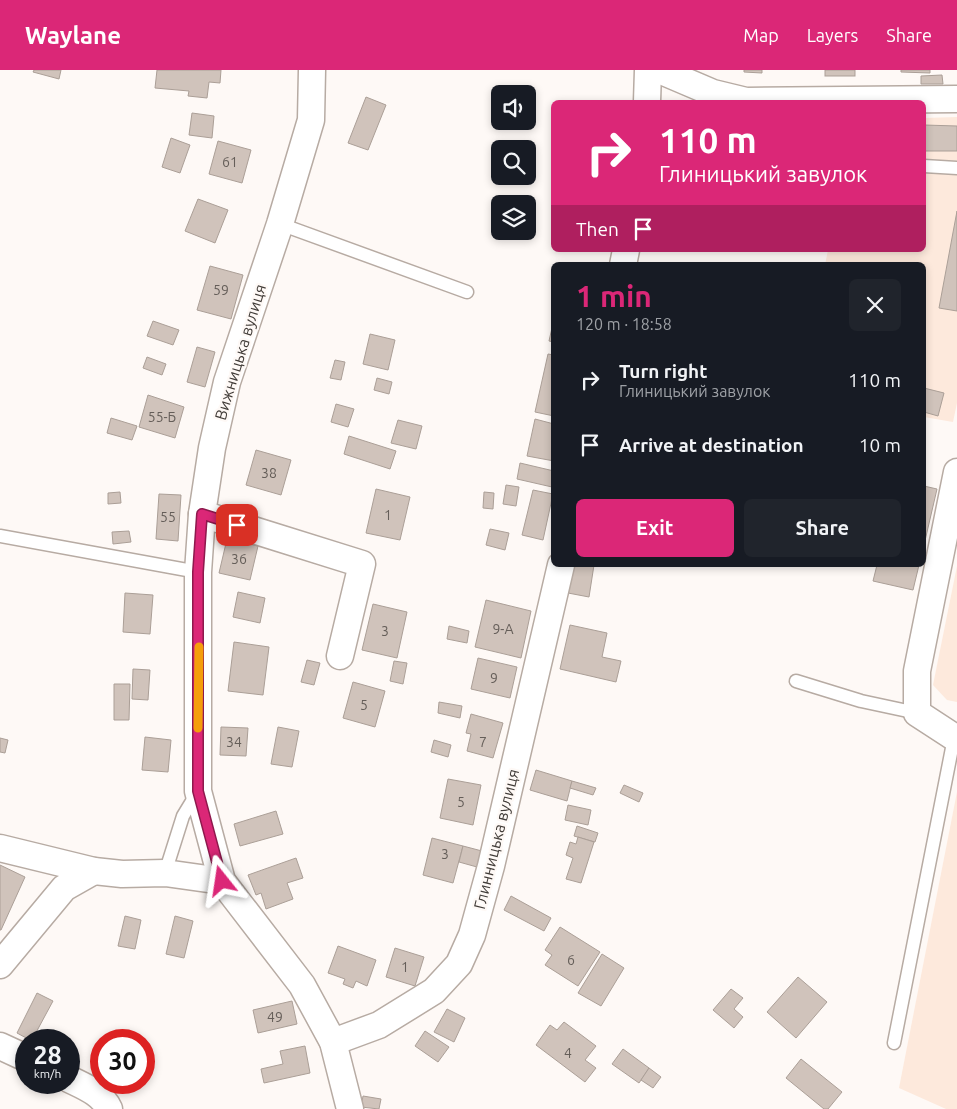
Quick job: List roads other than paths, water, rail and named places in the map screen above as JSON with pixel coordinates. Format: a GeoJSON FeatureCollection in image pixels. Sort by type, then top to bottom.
{"type":"FeatureCollection","features":[{"type":"Feature","properties":{"kind":"street","name":"Вижницька вулиця"},"geometry":{"type":"LineString","coordinates":[[312,70],[311,120],[280,224],[227,382],[212,448],[202,514],[198,572],[198,791],[222,881],[302,985],[333,1042],[350,1109]]}},
{"type":"Feature","properties":{"kind":"street"},"geometry":{"type":"LineString","coordinates":[[647,100],[648,70]]}},
{"type":"Feature","properties":{"kind":"street"},"geometry":{"type":"LineString","coordinates":[[659,70],[713,93],[746,100],[957,99]]}},
{"type":"Feature","properties":{"kind":"street"},"geometry":{"type":"LineString","coordinates":[[956,738],[917,713],[917,671],[957,472]]}},
{"type":"Feature","properties":{"kind":"street"},"geometry":{"type":"LineString","coordinates":[[202,514],[362,564],[340,656]]}},
{"type":"Feature","properties":{"kind":"street","name":"Глинницька вулиця"},"geometry":{"type":"LineString","coordinates":[[333,1042],[379,1025],[434,991],[459,964],[472,935],[491,866],[561,567]]}},
{"type":"Feature","properties":{"kind":"street"},"geometry":{"type":"LineString","coordinates":[[0,848],[94,871],[122,874],[165,873],[222,881]]}},
{"type":"Feature","properties":{"kind":"street"},"geometry":{"type":"LineString","coordinates":[[0,965],[64,888],[94,871]]}},
{"type":"Feature","properties":{"kind":"street"},"geometry":{"type":"LineString","coordinates":[[0,1046],[15,1053]]}},
{"type":"Feature","properties":{"kind":"street"},"geometry":{"type":"LineString","coordinates":[[80,1084],[95,1092],[108,1105],[109,1109]]}},
{"type":"Feature","properties":{"kind":"lane"},"geometry":{"type":"LineString","coordinates":[[926,166],[957,168]]}},
{"type":"Feature","properties":{"kind":"lane"},"geometry":{"type":"LineString","coordinates":[[280,224],[467,292]]}},
{"type":"Feature","properties":{"kind":"lane"},"geometry":{"type":"LineString","coordinates":[[0,536],[198,572]]}},
{"type":"Feature","properties":{"kind":"lane"},"geometry":{"type":"LineString","coordinates":[[796,681],[861,701],[917,713]]}},
{"type":"Feature","properties":{"kind":"lane"},"geometry":{"type":"LineString","coordinates":[[894,1043],[956,738]]}},
{"type":"Feature","properties":{"kind":"lane"},"geometry":{"type":"LineString","coordinates":[[165,873],[183,816],[198,791]]}}]}
